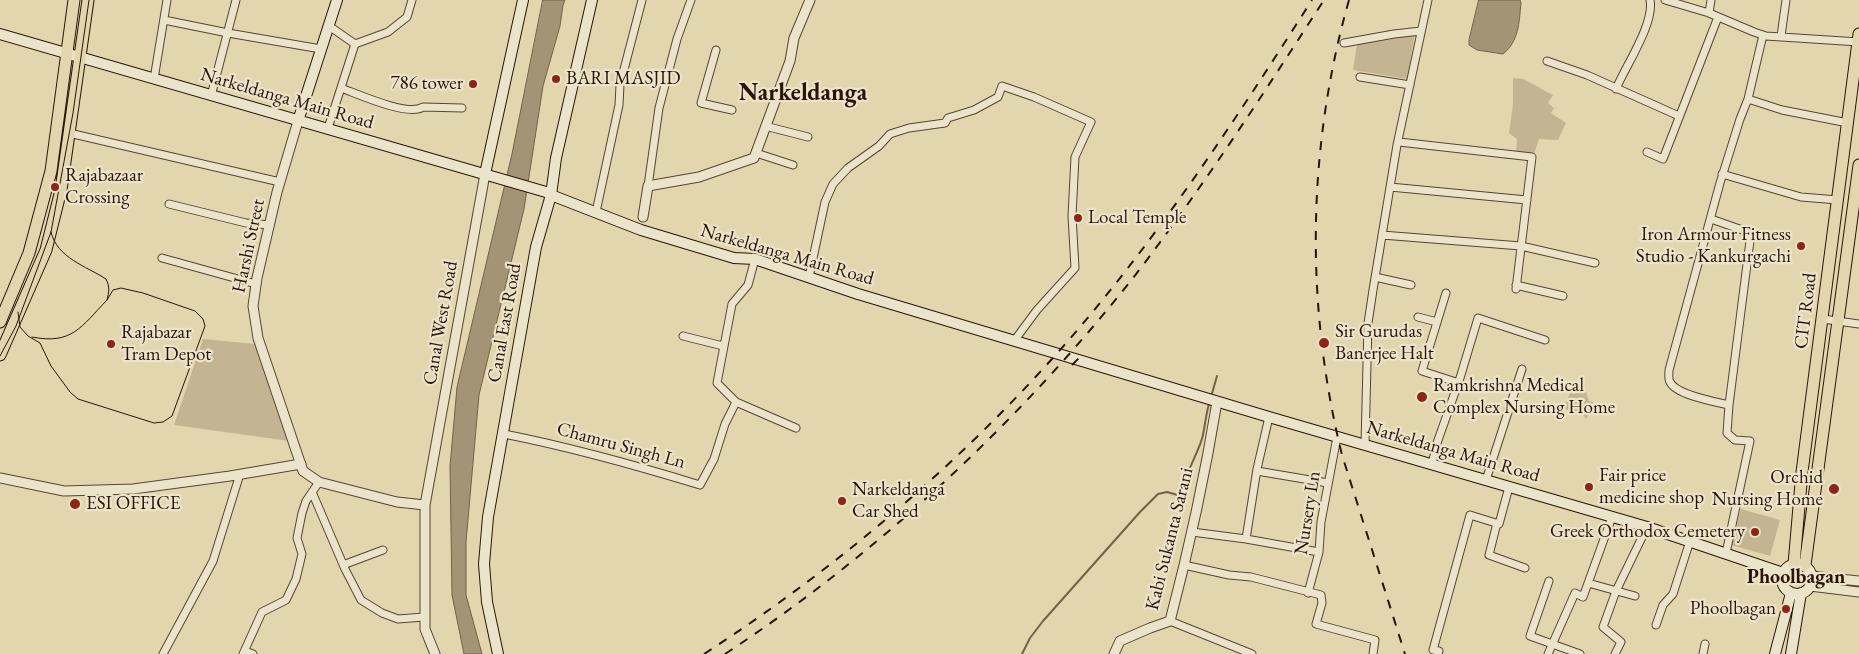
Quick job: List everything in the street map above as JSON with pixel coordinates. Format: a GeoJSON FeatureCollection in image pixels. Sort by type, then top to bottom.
{"type":"FeatureCollection","features":[{"type":"Feature","properties":{"kind":"main road"},"geometry":{"type":"LineString","coordinates":[[0,320],[29,253],[51,171],[74,0]]}},
{"type":"Feature","properties":{"kind":"main road"},"geometry":{"type":"LineString","coordinates":[[0,355],[46,250],[61,190],[88,0]]}},
{"type":"Feature","properties":{"kind":"main road"},"geometry":{"type":"LineString","coordinates":[[298,121],[337,0]]}},
{"type":"Feature","properties":{"kind":"main road","name":"Canal West Road"},"geometry":{"type":"LineString","coordinates":[[490,176],[523,0]]}},
{"type":"Feature","properties":{"kind":"main road","name":"Canal East Road"},"geometry":{"type":"LineString","coordinates":[[498,654],[487,602],[484,557],[488,517],[536,247],[592,0]]}},
{"type":"Feature","properties":{"kind":"main road","name":"Narkeldanga Main Road"},"geometry":{"type":"LineString","coordinates":[[0,34],[549,193],[641,230],[728,256],[755,259],[858,294],[1217,402],[1647,527],[1783,573]]}},
{"type":"Feature","properties":{"kind":"main road","name":"CIT Road"},"geometry":{"type":"LineString","coordinates":[[1799,564],[1807,436],[1848,123],[1855,103],[1859,39]]}},
{"type":"Feature","properties":{"kind":"main road","name":"CIT Road"},"geometry":{"type":"LineString","coordinates":[[1799,564],[1821,438],[1859,165]]}},
{"type":"Feature","properties":{"kind":"main road"},"geometry":{"type":"LineString","coordinates":[[1807,436],[1821,438]]}},
{"type":"Feature","properties":{"kind":"main road"},"geometry":{"type":"LineString","coordinates":[[1775,654],[1796,593],[1811,581],[1809,568],[1799,564],[1789,566],[1783,573],[1784,585],[1796,593]]}},
{"type":"Feature","properties":{"kind":"main road"},"geometry":{"type":"LineString","coordinates":[[1790,654],[1796,593]]}},
{"type":"Feature","properties":{"kind":"street"},"geometry":{"type":"LineString","coordinates":[[154,79],[167,0]]}},
{"type":"Feature","properties":{"kind":"street"},"geometry":{"type":"LineString","coordinates":[[211,96],[236,0]]}},
{"type":"Feature","properties":{"kind":"street"},"geometry":{"type":"LineString","coordinates":[[355,44],[388,32],[407,17],[412,0]]}},
{"type":"Feature","properties":{"kind":"street"},"geometry":{"type":"LineString","coordinates":[[596,212],[619,105],[620,85],[642,0]]}},
{"type":"Feature","properties":{"kind":"street"},"geometry":{"type":"LineString","coordinates":[[643,217],[659,108],[677,39],[691,0]]}},
{"type":"Feature","properties":{"kind":"street"},"geometry":{"type":"LineString","coordinates":[[648,186],[699,177],[754,158],[790,62],[794,38],[810,0]]}},
{"type":"Feature","properties":{"kind":"street"},"geometry":{"type":"LineString","coordinates":[[1365,445],[1368,323],[1390,187],[1428,0]]}},
{"type":"Feature","properties":{"kind":"street"},"geometry":{"type":"LineString","coordinates":[[1616,89],[1627,64],[1638,46],[1648,21],[1650,0]]}},
{"type":"Feature","properties":{"kind":"street"},"geometry":{"type":"LineString","coordinates":[[1665,0],[1709,13],[1763,35],[1859,39]]}},
{"type":"Feature","properties":{"kind":"street"},"geometry":{"type":"LineString","coordinates":[[1709,13],[1711,0]]}},
{"type":"Feature","properties":{"kind":"street"},"geometry":{"type":"LineString","coordinates":[[1781,36],[1786,0]]}},
{"type":"Feature","properties":{"kind":"street"},"geometry":{"type":"LineString","coordinates":[[1647,152],[1663,159],[1718,17]]}},
{"type":"Feature","properties":{"kind":"street"},"geometry":{"type":"LineString","coordinates":[[164,20],[228,34],[321,49]]}},
{"type":"Feature","properties":{"kind":"street"},"geometry":{"type":"LineString","coordinates":[[328,26],[355,44]]}},
{"type":"Feature","properties":{"kind":"street"},"geometry":{"type":"LineString","coordinates":[[1344,43],[1394,34],[1421,32]]}},
{"type":"Feature","properties":{"kind":"street"},"geometry":{"type":"LineString","coordinates":[[1730,405],[1684,393],[1669,382],[1669,370],[1722,174],[1748,99],[1763,35]]}},
{"type":"Feature","properties":{"kind":"street"},"geometry":{"type":"LineString","coordinates":[[328,128],[355,44]]}},
{"type":"Feature","properties":{"kind":"street"},"geometry":{"type":"LineString","coordinates":[[716,50],[701,103],[732,110]]}},
{"type":"Feature","properties":{"kind":"street"},"geometry":{"type":"LineString","coordinates":[[1547,61],[1587,75],[1679,116]]}},
{"type":"Feature","properties":{"kind":"street"},"geometry":{"type":"LineString","coordinates":[[1360,77],[1410,85]]}},
{"type":"Feature","properties":{"kind":"street"},"geometry":{"type":"LineString","coordinates":[[809,277],[825,202],[833,184],[848,168],[880,146],[890,134],[909,128],[946,123],[948,118],[974,110],[998,97],[1002,86],[1034,97],[1091,122],[1074,157],[1072,216],[1075,268],[1037,310],[1014,341]]}},
{"type":"Feature","properties":{"kind":"street"},"geometry":{"type":"LineString","coordinates":[[340,88],[402,109],[419,110],[423,107],[462,108]]}},
{"type":"Feature","properties":{"kind":"street"},"geometry":{"type":"LineString","coordinates":[[1748,99],[1782,110],[1848,123]]}},
{"type":"Feature","properties":{"kind":"street","name":"Harshi Street"},"geometry":{"type":"LineString","coordinates":[[298,121],[280,182],[256,284],[253,306],[258,338],[301,464]]}},
{"type":"Feature","properties":{"kind":"street"},"geometry":{"type":"LineString","coordinates":[[765,126],[808,137]]}},
{"type":"Feature","properties":{"kind":"street"},"geometry":{"type":"LineString","coordinates":[[69,133],[280,182]]}},
{"type":"Feature","properties":{"kind":"street"},"geometry":{"type":"LineString","coordinates":[[1399,142],[1532,157],[1516,287],[1564,296]]}},
{"type":"Feature","properties":{"kind":"street"},"geometry":{"type":"LineString","coordinates":[[756,153],[793,165]]}},
{"type":"Feature","properties":{"kind":"street"},"geometry":{"type":"LineString","coordinates":[[1722,174],[1801,198],[1838,200]]}},
{"type":"Feature","properties":{"kind":"street","name":"Canal West Road"},"geometry":{"type":"LineString","coordinates":[[435,654],[425,628],[424,617],[425,505],[490,176]]}},
{"type":"Feature","properties":{"kind":"street"},"geometry":{"type":"LineString","coordinates":[[1390,187],[1527,200]]}},
{"type":"Feature","properties":{"kind":"street"},"geometry":{"type":"LineString","coordinates":[[169,204],[246,223],[270,225]]}},
{"type":"Feature","properties":{"kind":"street"},"geometry":{"type":"LineString","coordinates":[[1711,219],[1751,233],[1727,433],[1735,440],[1750,441],[1726,553]]}},
{"type":"Feature","properties":{"kind":"street"},"geometry":{"type":"LineString","coordinates":[[1382,235],[1521,246],[1595,263]]}},
{"type":"Feature","properties":{"kind":"street"},"geometry":{"type":"LineString","coordinates":[[162,258],[256,284]]}},
{"type":"Feature","properties":{"kind":"street"},"geometry":{"type":"LineString","coordinates":[[755,259],[748,285],[732,304],[717,383],[736,402],[796,428]]}},
{"type":"Feature","properties":{"kind":"street"},"geometry":{"type":"LineString","coordinates":[[1375,277],[1411,285]]}},
{"type":"Feature","properties":{"kind":"street"},"geometry":{"type":"LineString","coordinates":[[1446,293],[1422,371],[1459,383]]}},
{"type":"Feature","properties":{"kind":"street"},"geometry":{"type":"LineString","coordinates":[[1418,317],[1437,322]]}},
{"type":"Feature","properties":{"kind":"street"},"geometry":{"type":"LineString","coordinates":[[1432,464],[1478,318],[1546,340]]}},
{"type":"Feature","properties":{"kind":"street"},"geometry":{"type":"LineString","coordinates":[[1823,319],[1859,324]]}},
{"type":"Feature","properties":{"kind":"street"},"geometry":{"type":"LineString","coordinates":[[0,320],[13,325]]}},
{"type":"Feature","properties":{"kind":"street"},"geometry":{"type":"LineString","coordinates":[[683,336],[723,346]]}},
{"type":"Feature","properties":{"kind":"street"},"geometry":{"type":"LineString","coordinates":[[1486,480],[1522,369]]}},
{"type":"Feature","properties":{"kind":"street","name":"Chamru Singh Ln"},"geometry":{"type":"LineString","coordinates":[[504,434],[623,462],[700,485],[714,459],[725,424],[736,402]]}},
{"type":"Feature","properties":{"kind":"street","name":"Kabi Sukanta Sarani"},"geometry":{"type":"LineString","coordinates":[[1114,654],[1120,641],[1170,621],[1192,532],[1217,402]]}},
{"type":"Feature","properties":{"kind":"street"},"geometry":{"type":"LineString","coordinates":[[1246,539],[1248,517],[1269,417]]}},
{"type":"Feature","properties":{"kind":"street","name":"Nursery Ln"},"geometry":{"type":"LineString","coordinates":[[1308,593],[1319,552],[1321,522],[1337,438]]}},
{"type":"Feature","properties":{"kind":"street"},"geometry":{"type":"LineString","coordinates":[[0,478],[64,491],[133,489],[301,464],[304,471],[319,482],[397,502],[425,505]]}},
{"type":"Feature","properties":{"kind":"street"},"geometry":{"type":"LineString","coordinates":[[1257,471],[1328,483]]}},
{"type":"Feature","properties":{"kind":"street"},"geometry":{"type":"LineString","coordinates":[[163,654],[213,561],[240,474]]}},
{"type":"Feature","properties":{"kind":"street"},"geometry":{"type":"LineString","coordinates":[[253,654],[244,652],[262,612],[286,600],[296,579],[302,551],[297,534],[306,502],[319,482]]}},
{"type":"Feature","properties":{"kind":"street"},"geometry":{"type":"LineString","coordinates":[[1510,487],[1499,524],[1497,523],[1489,555],[1525,568]]}},
{"type":"Feature","properties":{"kind":"street"},"geometry":{"type":"LineString","coordinates":[[312,492],[343,565],[361,600],[382,613],[398,618],[424,617]]}},
{"type":"Feature","properties":{"kind":"street"},"geometry":{"type":"LineString","coordinates":[[1438,654],[1438,652],[1433,650],[1470,515],[1497,523]]}},
{"type":"Feature","properties":{"kind":"street"},"geometry":{"type":"LineString","coordinates":[[1548,654],[1575,593],[1584,597],[1612,517]]}},
{"type":"Feature","properties":{"kind":"street"},"geometry":{"type":"LineString","coordinates":[[1614,654],[1621,642],[1603,627],[1616,590],[1647,527]]}},
{"type":"Feature","properties":{"kind":"street"},"geometry":{"type":"LineString","coordinates":[[1192,532],[1319,552]]}},
{"type":"Feature","properties":{"kind":"street"},"geometry":{"type":"LineString","coordinates":[[1656,625],[1663,605],[1673,594],[1690,541]]}},
{"type":"Feature","properties":{"kind":"street"},"geometry":{"type":"LineString","coordinates":[[343,565],[383,550]]}},
{"type":"Feature","properties":{"kind":"street"},"geometry":{"type":"LineString","coordinates":[[1184,565],[1229,575],[1251,577],[1321,595],[1322,603],[1316,624],[1375,640],[1373,654]]}},
{"type":"Feature","properties":{"kind":"street"},"geometry":{"type":"LineString","coordinates":[[1811,581],[1859,581]]}},
{"type":"Feature","properties":{"kind":"street"},"geometry":{"type":"LineString","coordinates":[[1811,581],[1859,592]]}},
{"type":"Feature","properties":{"kind":"street"},"geometry":{"type":"LineString","coordinates":[[1549,582],[1530,636],[1579,654]]}},
{"type":"Feature","properties":{"kind":"street"},"geometry":{"type":"LineString","coordinates":[[1588,583],[1635,596]]}},
{"type":"Feature","properties":{"kind":"street"},"geometry":{"type":"LineString","coordinates":[[1170,621],[1252,654]]}},
{"type":"Feature","properties":{"kind":"street"},"geometry":{"type":"LineString","coordinates":[[1703,654],[1705,644]]}},
{"type":"Feature","properties":{"kind":"shaded area"},"geometry":{"type":"Polygon","coordinates":[[[543,0],[565,0],[560,26],[543,86],[524,209],[479,395],[466,542],[466,595],[482,654],[464,654],[452,595],[450,466],[457,387],[512,154],[543,0]]]}},
{"type":"Feature","properties":{"kind":"shaded area"},"geometry":{"type":"Polygon","coordinates":[[[1479,0],[1520,0],[1520,18],[1517,31],[1512,43],[1503,54],[1477,50],[1469,45],[1479,0]]]}},
{"type":"Feature","properties":{"kind":"shaded area"},"geometry":{"type":"Polygon","coordinates":[[[1415,33],[1407,79],[1353,70],[1357,44],[1415,33]]]}},
{"type":"Feature","properties":{"kind":"shaded area"},"geometry":{"type":"Polygon","coordinates":[[[1513,78],[1523,79],[1553,95],[1548,103],[1554,108],[1551,113],[1566,123],[1558,140],[1539,139],[1534,154],[1516,153],[1517,139],[1509,133],[1513,104],[1513,78]]]}},
{"type":"Feature","properties":{"kind":"shaded area"},"geometry":{"type":"Polygon","coordinates":[[[203,339],[255,344],[289,441],[174,425],[203,339]]]}},
{"type":"Feature","properties":{"kind":"shaded area"},"geometry":{"type":"Polygon","coordinates":[[[1579,389],[1585,389],[1589,401],[1593,402],[1586,419],[1583,415],[1573,415],[1570,409],[1566,410],[1565,405],[1570,393],[1575,394],[1579,389]]]}},
{"type":"Feature","properties":{"kind":"shaded area","name":"Greek Orthodox Cemetery"},"geometry":{"type":"Polygon","coordinates":[[[1741,509],[1780,520],[1770,556],[1731,545],[1741,509]]]}},
{"type":"Feature","properties":{"kind":"waterway"},"geometry":{"type":"LineString","coordinates":[[1211,397],[1217,376]]}},
{"type":"Feature","properties":{"kind":"waterway"},"geometry":{"type":"LineString","coordinates":[[1022,654],[1030,638],[1043,621],[1140,512],[1158,494],[1167,492],[1181,496],[1185,491],[1186,478],[1201,442],[1209,404]]}},
{"type":"Feature","properties":{"kind":"tram line"},"geometry":{"type":"LineString","coordinates":[[0,356],[16,326],[51,232],[73,113],[89,0]]}},
{"type":"Feature","properties":{"kind":"tram line"},"geometry":{"type":"LineString","coordinates":[[32,337],[57,338],[75,332],[107,300],[109,287],[106,279],[66,255],[54,241],[51,232]]}},
{"type":"Feature","properties":{"kind":"tram line"},"geometry":{"type":"LineString","coordinates":[[18,312],[20,327],[28,336],[40,343],[51,366],[70,392],[78,399],[154,423],[163,422],[172,416],[205,326],[203,319],[195,311],[143,293],[121,288],[113,290],[107,300]]}},
{"type":"Feature","properties":{"kind":"railway"},"geometry":{"type":"LineString","coordinates":[[704,654],[798,589],[888,518],[973,441],[1013,401],[1088,317],[1157,230],[1221,140],[1312,0]]}},
{"type":"Feature","properties":{"kind":"railway"},"geometry":{"type":"LineString","coordinates":[[725,654],[782,615],[838,573],[892,528],[944,482],[1043,384],[1089,332],[1159,244],[1232,141],[1324,0]]}},
{"type":"Feature","properties":{"kind":"railway"},"geometry":{"type":"LineString","coordinates":[[1349,0],[1335,56],[1325,112],[1319,169],[1316,227],[1317,284],[1330,398],[1342,455],[1405,654]]}},
{"type":"Feature","properties":{"kind":"railway"},"geometry":{"type":"LineString","coordinates":[[1072,365],[1081,356]]}},
{"type":"Feature","properties":{"kind":"place","name":"BARI MASJID"},"geometry":{"type":"Point","coordinates":[556,79]}},
{"type":"Feature","properties":{"kind":"place","name":"786 tower"},"geometry":{"type":"Point","coordinates":[473,84]}},
{"type":"Feature","properties":{"kind":"place","name":"Rajabazaar Crossing"},"geometry":{"type":"Point","coordinates":[55,187]}},
{"type":"Feature","properties":{"kind":"place","name":"Local Temple"},"geometry":{"type":"Point","coordinates":[1078,218]}},
{"type":"Feature","properties":{"kind":"place","name":"Iron Armour Fitness Studio - Kankurgachi"},"geometry":{"type":"Point","coordinates":[1801,246]}},
{"type":"Feature","properties":{"kind":"place","name":"Sir Gurudas Banerjee Halt"},"geometry":{"type":"Point","coordinates":[1324,343]}},
{"type":"Feature","properties":{"kind":"place","name":"Rajabazar Tram Depot"},"geometry":{"type":"Point","coordinates":[111,344]}},
{"type":"Feature","properties":{"kind":"place","name":"Ramkrishna Medical Complex Nursing Home"},"geometry":{"type":"Point","coordinates":[1422,397]}},
{"type":"Feature","properties":{"kind":"place","name":"Fair price medicine shop"},"geometry":{"type":"Point","coordinates":[1589,487]}},
{"type":"Feature","properties":{"kind":"place","name":"Orchid Nursing Home"},"geometry":{"type":"Point","coordinates":[1834,489]}},
{"type":"Feature","properties":{"kind":"place","name":"Narkeldanga Car Shed"},"geometry":{"type":"Point","coordinates":[842,501]}},
{"type":"Feature","properties":{"kind":"place","name":"ESI OFFICE"},"geometry":{"type":"Point","coordinates":[75,504]}},
{"type":"Feature","properties":{"kind":"place","name":"Greek Orthodox Cemetery"},"geometry":{"type":"Point","coordinates":[1755,532]}},
{"type":"Feature","properties":{"kind":"place","name":"Phoolbagan"},"geometry":{"type":"Point","coordinates":[1786,609]}},
{"type":"Feature","properties":{"kind":"district","name":"Narkeldanga"},"geometry":{"type":"Point","coordinates":[803,93]}},
{"type":"Feature","properties":{"kind":"district","name":"Phoolbagan"},"geometry":{"type":"Point","coordinates":[1796,578]}}]}
